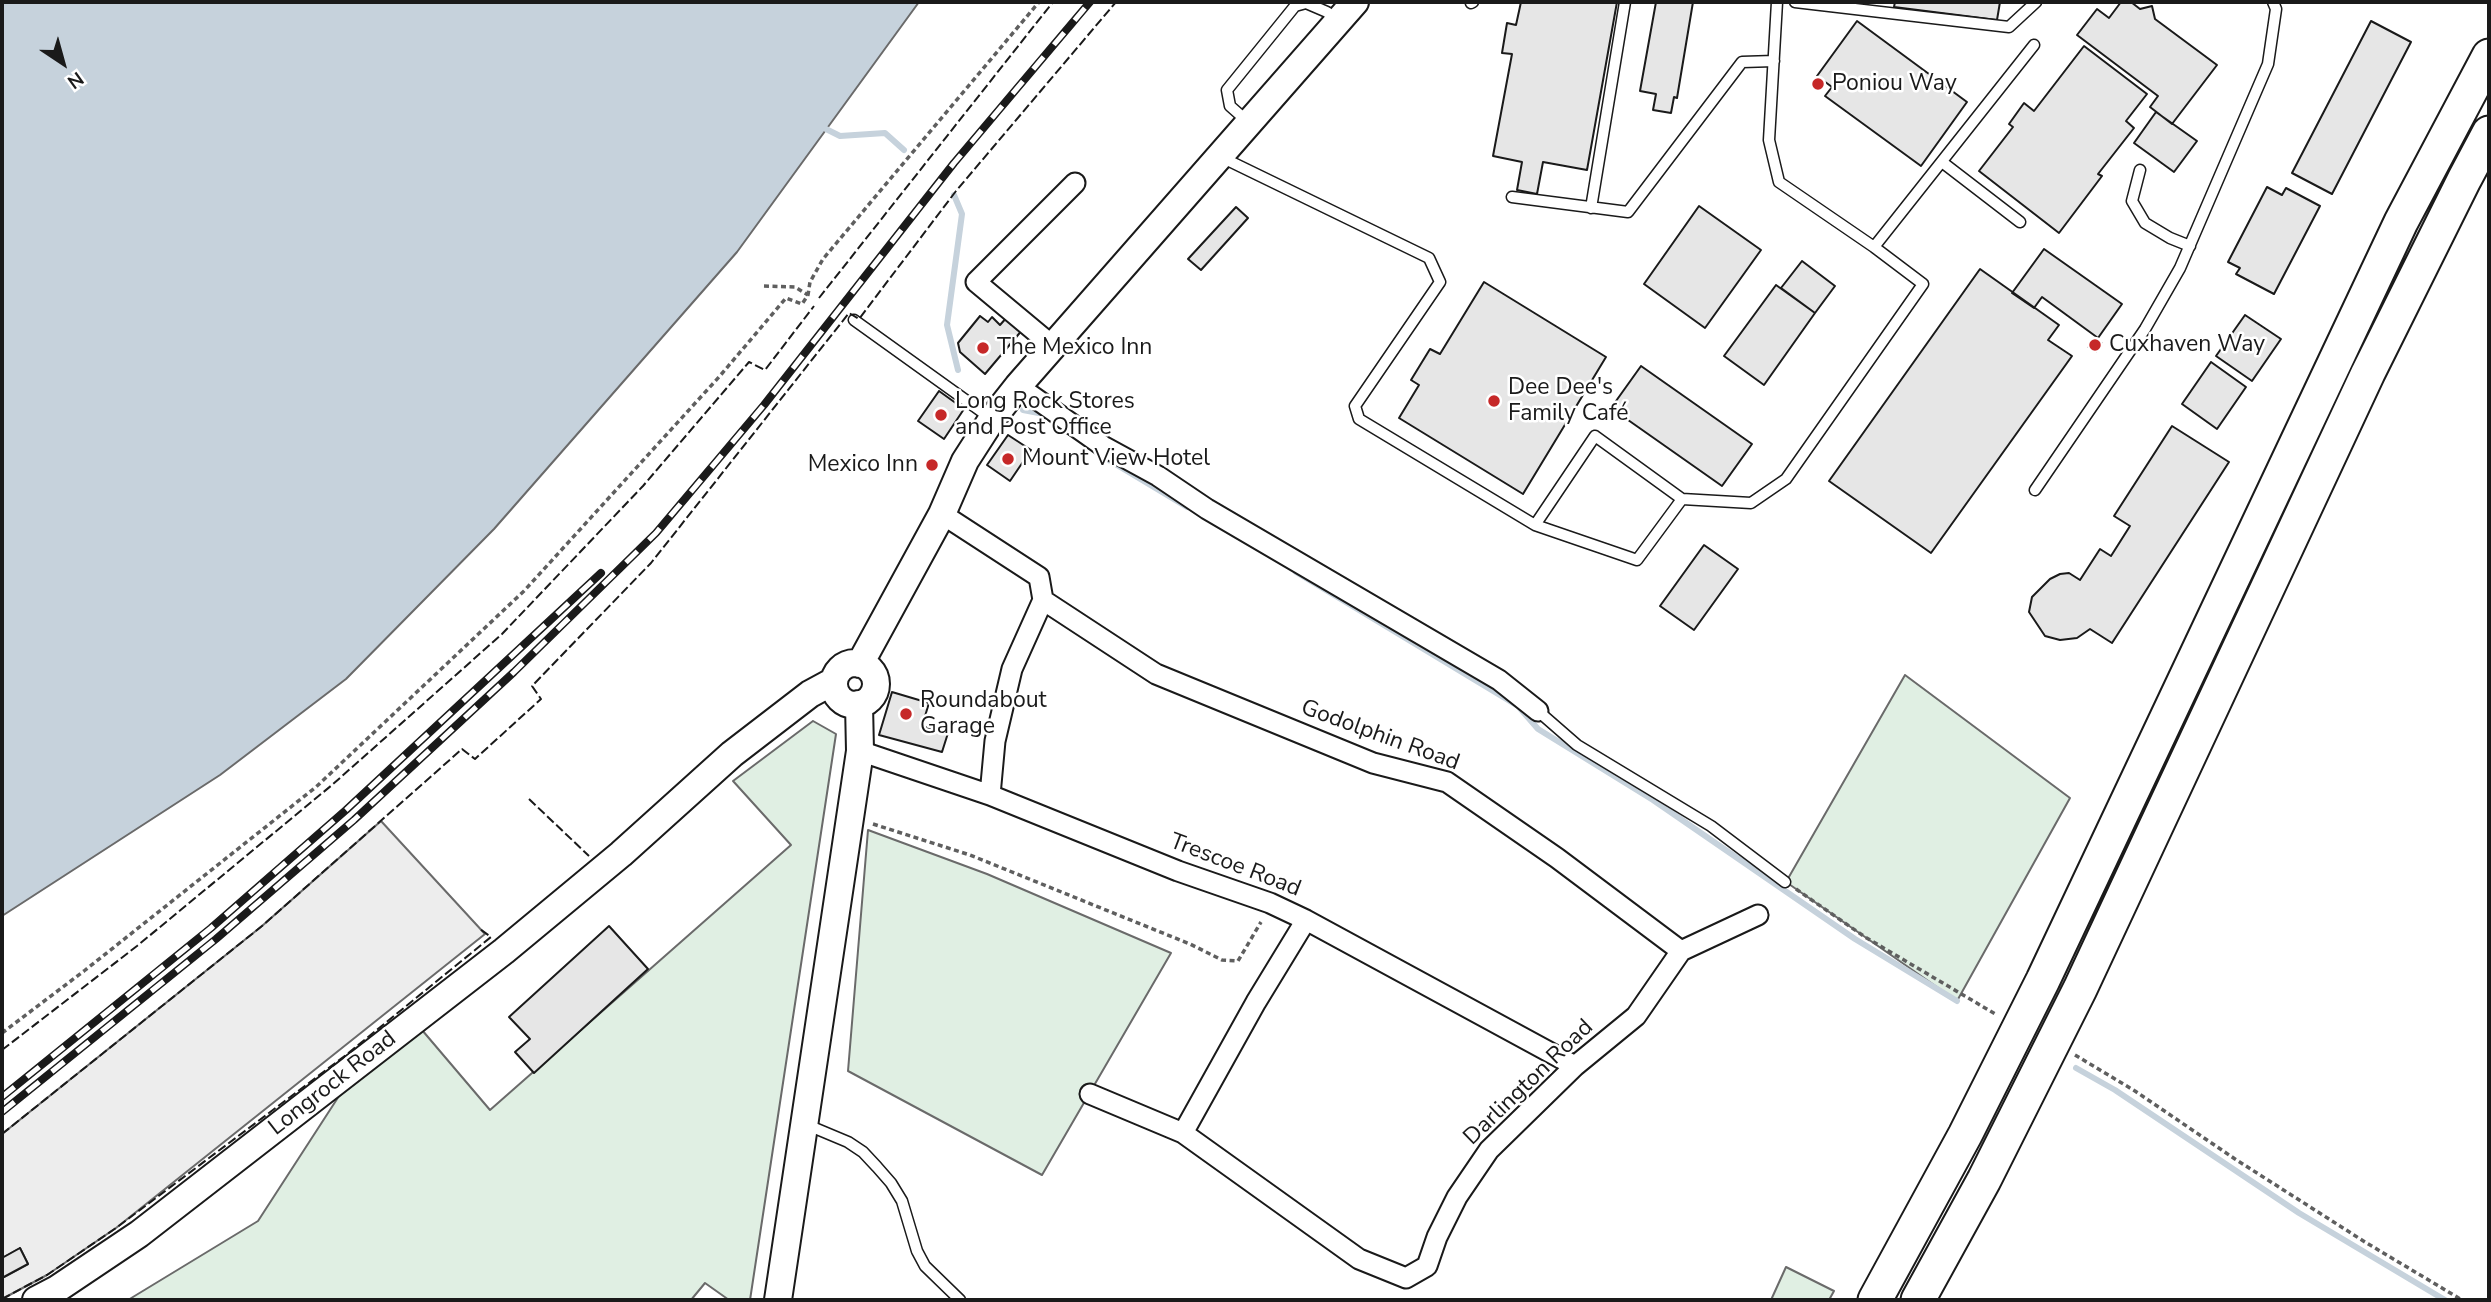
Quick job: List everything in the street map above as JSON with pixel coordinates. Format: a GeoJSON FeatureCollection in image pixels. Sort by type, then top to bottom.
{"type":"FeatureCollection","features":[{"type":"Feature","properties":{"kind":"highway"},"geometry":{"type":"LineString","coordinates":[[1875,1300],[1965,1135],[2019,1028],[2401,222],[2489,56]]}},
{"type":"Feature","properties":{"kind":"highway"},"geometry":{"type":"LineString","coordinates":[[1918,1300],[1984,1180],[2080,989],[2368,373],[2489,133]]}},
{"type":"Feature","properties":{"kind":"street"},"geometry":{"type":"LineString","coordinates":[[860,664],[942,514],[965,461],[992,419],[1355,2]]}},
{"type":"Feature","properties":{"kind":"street"},"geometry":{"type":"LineString","coordinates":[[1054,347],[976,282],[1075,183]]}},
{"type":"Feature","properties":{"kind":"street"},"geometry":{"type":"LineString","coordinates":[[1018,386],[1103,446],[1158,476],[1207,509],[1499,680],[1538,711]]}},
{"type":"Feature","properties":{"kind":"street"},"geometry":{"type":"LineString","coordinates":[[942,514],[1039,577],[1043,600],[1012,669],[995,741],[990,795]]}},
{"type":"Feature","properties":{"kind":"street","name":"Godolphin Road"},"geometry":{"type":"LineString","coordinates":[[1043,600],[1156,674],[1373,763],[1447,782],[1557,858],[1681,951]]}},
{"type":"Feature","properties":{"kind":"street"},"geometry":{"type":"LineString","coordinates":[[860,664],[872,671],[876,685],[870,698],[859,704],[851,704],[839,697],[834,681],[840,669],[846,665],[860,664]]}},
{"type":"Feature","properties":{"kind":"street","name":"Longrock Road"},"geometry":{"type":"LineString","coordinates":[[36,1300],[139,1234],[504,951],[621,854],[732,754],[810,694],[834,681]]}},
{"type":"Feature","properties":{"kind":"street"},"geometry":{"type":"LineString","coordinates":[[778,1300],[860,751],[859,704]]}},
{"type":"Feature","properties":{"kind":"street","name":"Trescoe Road"},"geometry":{"type":"LineString","coordinates":[[860,751],[990,795],[1178,871],[1270,904],[1306,920],[1575,1066]]}},
{"type":"Feature","properties":{"kind":"street"},"geometry":{"type":"LineString","coordinates":[[1681,951],[1758,915]]}},
{"type":"Feature","properties":{"kind":"street"},"geometry":{"type":"LineString","coordinates":[[1183,1133],[1256,1002],[1306,920]]}},
{"type":"Feature","properties":{"kind":"street","name":"Darlington Road"},"geometry":{"type":"LineString","coordinates":[[1090,1094],[1183,1133],[1359,1259],[1406,1278],[1427,1266],[1437,1237],[1457,1197],[1489,1150],[1575,1066],[1636,1016],[1681,951]]}},
{"type":"Feature","properties":{"kind":"lane"},"geometry":{"type":"LineString","coordinates":[[1591,208],[1625,2]]}},
{"type":"Feature","properties":{"kind":"lane"},"geometry":{"type":"LineString","coordinates":[[1535,525],[1595,436],[1682,499],[1751,503],[1786,479],[1923,284],[1779,182],[1769,140],[1777,2]]}},
{"type":"Feature","properties":{"kind":"lane"},"geometry":{"type":"LineString","coordinates":[[1794,2],[2009,27],[2035,2]]}},
{"type":"Feature","properties":{"kind":"lane"},"geometry":{"type":"LineString","coordinates":[[2035,490],[2158,309],[2190,246],[2268,64],[2276,9],[2273,2]]}},
{"type":"Feature","properties":{"kind":"lane"},"geometry":{"type":"LineString","coordinates":[[1249,122],[1230,106],[1227,90],[1295,6],[1306,3],[1327,12],[1337,22]]}},
{"type":"Feature","properties":{"kind":"lane"},"geometry":{"type":"LineString","coordinates":[[1874,247],[2034,45]]}},
{"type":"Feature","properties":{"kind":"lane"},"geometry":{"type":"LineString","coordinates":[[1512,197],[1628,212],[1742,62],[1774,61]]}},
{"type":"Feature","properties":{"kind":"lane"},"geometry":{"type":"LineString","coordinates":[[1219,156],[1429,258],[1440,282],[1355,406],[1359,419],[1535,525],[1637,560],[1682,499]]}},
{"type":"Feature","properties":{"kind":"lane"},"geometry":{"type":"LineString","coordinates":[[1942,162],[2021,222]]}},
{"type":"Feature","properties":{"kind":"lane"},"geometry":{"type":"LineString","coordinates":[[2140,170],[2132,201],[2145,223],[2190,246]]}},
{"type":"Feature","properties":{"kind":"lane"},"geometry":{"type":"LineString","coordinates":[[854,320],[992,419]]}},
{"type":"Feature","properties":{"kind":"lane"},"geometry":{"type":"LineString","coordinates":[[1538,711],[1577,745],[1711,826],[1786,882]]}},
{"type":"Feature","properties":{"kind":"lane"},"geometry":{"type":"LineString","coordinates":[[805,1124],[848,1142],[863,1152],[877,1167],[902,1201],[917,1251],[925,1266],[960,1300]]}},
{"type":"Feature","properties":{"kind":"path"},"geometry":{"type":"LineString","coordinates":[[2,1034],[326,778],[524,591],[719,377],[786,298],[802,304],[823,259],[1039,2]]}},
{"type":"Feature","properties":{"kind":"path"},"geometry":{"type":"LineString","coordinates":[[764,286],[795,287],[808,295]]}},
{"type":"Feature","properties":{"kind":"path"},"geometry":{"type":"LineString","coordinates":[[851,817],[970,855],[1222,960],[1238,961],[1254,937],[1270,904]]}},
{"type":"Feature","properties":{"kind":"path"},"geometry":{"type":"LineString","coordinates":[[1786,882],[1865,937],[2019,1028]]}},
{"type":"Feature","properties":{"kind":"path"},"geometry":{"type":"LineString","coordinates":[[2073,1054],[2365,1242],[2462,1300]]}},
{"type":"Feature","properties":{"kind":"green space"},"geometry":{"type":"Polygon","coordinates":[[[1905,675],[2070,798],[1957,1001],[1786,882],[1905,675]]]}},
{"type":"Feature","properties":{"kind":"green space"},"geometry":{"type":"Polygon","coordinates":[[[813,721],[836,734],[750,1300],[729,1300],[705,1283],[691,1300],[128,1300],[258,1221],[339,1096],[422,1030],[490,1110],[791,845],[733,781],[813,721]]]}},
{"type":"Feature","properties":{"kind":"green space"},"geometry":{"type":"Polygon","coordinates":[[[868,830],[987,874],[1171,953],[1042,1175],[848,1071],[868,830]]]}},
{"type":"Feature","properties":{"kind":"green space"},"geometry":{"type":"Polygon","coordinates":[[[1786,1267],[1834,1291],[1829,1300],[1771,1300],[1786,1267]]]}},
{"type":"Feature","properties":{"kind":"shaded area"},"geometry":{"type":"Polygon","coordinates":[[[2,2],[919,2],[737,252],[494,529],[346,679],[220,775],[2,916],[2,2]]]}},
{"type":"Feature","properties":{"kind":"shaded area"},"geometry":{"type":"Polygon","coordinates":[[[381,821],[485,934],[116,1228],[47,1275],[2,1299],[2,1278],[28,1264],[20,1248],[2,1258],[2,1134],[262,926],[381,821]]]}},
{"type":"Feature","properties":{"kind":"building"},"geometry":{"type":"Polygon","coordinates":[[[1521,2],[1617,2],[1587,170],[1543,162],[1537,194],[1517,190],[1522,162],[1493,156],[1512,54],[1502,53],[1507,23],[1516,25],[1521,2]]]}},
{"type":"Feature","properties":{"kind":"building"},"geometry":{"type":"Polygon","coordinates":[[[1656,2],[1693,2],[1677,98],[1674,97],[1671,113],[1653,110],[1656,94],[1640,91],[1656,2]]]}},
{"type":"Feature","properties":{"kind":"building"},"geometry":{"type":"Polygon","coordinates":[[[1895,2],[2000,2],[1997,20],[1894,7],[1895,2]]]}},
{"type":"Feature","properties":{"kind":"building"},"geometry":{"type":"Polygon","coordinates":[[[2121,2],[2131,2],[2140,9],[2152,6],[2155,19],[2217,65],[2172,124],[2150,107],[2158,96],[2077,35],[2097,9],[2109,18],[2121,2]]]}},
{"type":"Feature","properties":{"kind":"building"},"geometry":{"type":"Polygon","coordinates":[[[1857,21],[1967,102],[1921,166],[1825,96],[1832,87],[1817,76],[1857,21]]]}},
{"type":"Feature","properties":{"kind":"building"},"geometry":{"type":"Polygon","coordinates":[[[2371,21],[2411,42],[2332,194],[2292,173],[2371,21]]]}},
{"type":"Feature","properties":{"kind":"building"},"geometry":{"type":"Polygon","coordinates":[[[2084,46],[2147,94],[2126,121],[2134,128],[2098,174],[2102,176],[2059,233],[1979,171],[2013,127],[2009,124],[2024,103],[2034,111],[2084,46]]]}},
{"type":"Feature","properties":{"kind":"building"},"geometry":{"type":"Polygon","coordinates":[[[2156,112],[2197,141],[2174,172],[2134,143],[2156,112]]]}},
{"type":"Feature","properties":{"kind":"building"},"geometry":{"type":"Polygon","coordinates":[[[2267,187],[2282,195],[2286,188],[2320,206],[2274,294],[2236,274],[2240,268],[2228,262],[2267,187]]]}},
{"type":"Feature","properties":{"kind":"building"},"geometry":{"type":"Polygon","coordinates":[[[1699,206],[1761,250],[1705,328],[1644,284],[1699,206]]]}},
{"type":"Feature","properties":{"kind":"building"},"geometry":{"type":"Polygon","coordinates":[[[1236,207],[1248,218],[1201,270],[1188,259],[1236,207]]]}},
{"type":"Feature","properties":{"kind":"building"},"geometry":{"type":"Polygon","coordinates":[[[2044,249],[2122,304],[2098,338],[2042,297],[2034,308],[2012,293],[2044,249]]]}},
{"type":"Feature","properties":{"kind":"building"},"geometry":{"type":"Polygon","coordinates":[[[1802,261],[1835,286],[1815,313],[1781,288],[1802,261]]]}},
{"type":"Feature","properties":{"kind":"building"},"geometry":{"type":"Polygon","coordinates":[[[1980,269],[2059,325],[2048,340],[2072,356],[1931,553],[1829,481],[1980,269]]]}},
{"type":"Feature","properties":{"kind":"building","name":"Dee Dee's Family Café"},"geometry":{"type":"Polygon","coordinates":[[[1484,282],[1606,357],[1523,494],[1399,418],[1419,385],[1411,380],[1430,349],[1440,354],[1484,282]]]}},
{"type":"Feature","properties":{"kind":"building"},"geometry":{"type":"Polygon","coordinates":[[[1776,285],[1815,313],[1764,385],[1724,356],[1776,285]]]}},
{"type":"Feature","properties":{"kind":"building"},"geometry":{"type":"Polygon","coordinates":[[[2245,315],[2281,339],[2252,381],[2216,356],[2245,315]]]}},
{"type":"Feature","properties":{"kind":"building","name":"The Mexico Inn"},"geometry":{"type":"Polygon","coordinates":[[[980,316],[988,322],[992,317],[1000,325],[1008,316],[1023,329],[985,374],[960,352],[958,343],[980,316]]]}},
{"type":"Feature","properties":{"kind":"building","name":"Cuxhaven Way"},"geometry":{"type":"Polygon","coordinates":[[[2094,338],[2102,343],[2096,352],[2088,347],[2094,338]]]}},
{"type":"Feature","properties":{"kind":"building"},"geometry":{"type":"Polygon","coordinates":[[[2211,362],[2246,387],[2217,429],[2182,404],[2211,362]]]}},
{"type":"Feature","properties":{"kind":"building"},"geometry":{"type":"Polygon","coordinates":[[[1641,366],[1752,444],[1722,486],[1611,408],[1641,366]]]}},
{"type":"Feature","properties":{"kind":"building","name":"Long Rock Stores and Post Office"},"geometry":{"type":"Polygon","coordinates":[[[939,391],[964,409],[944,439],[918,421],[939,391]]]}},
{"type":"Feature","properties":{"kind":"building"},"geometry":{"type":"Polygon","coordinates":[[[2172,426],[2229,462],[2112,643],[2090,629],[2077,638],[2060,640],[2045,636],[2029,612],[2032,597],[2050,579],[2060,574],[2069,573],[2080,580],[2100,549],[2111,556],[2130,526],[2114,516],[2172,426]]]}},
{"type":"Feature","properties":{"kind":"building","name":"Mount View Hotel"},"geometry":{"type":"Polygon","coordinates":[[[1008,435],[1031,450],[1010,481],[987,465],[1008,435]]]}},
{"type":"Feature","properties":{"kind":"building"},"geometry":{"type":"Polygon","coordinates":[[[1704,545],[1738,569],[1694,630],[1660,606],[1704,545]]]}},
{"type":"Feature","properties":{"kind":"building","name":"Roundabout Garage"},"geometry":{"type":"Polygon","coordinates":[[[892,692],[929,703],[922,726],[948,733],[942,752],[879,735],[892,692]]]}},
{"type":"Feature","properties":{"kind":"building"},"geometry":{"type":"Polygon","coordinates":[[[609,926],[648,969],[534,1073],[515,1052],[530,1039],[509,1017],[609,926]]]}},
{"type":"Feature","properties":{"kind":"building"},"geometry":{"type":"Polygon","coordinates":[[[20,1248],[28,1264],[2,1278],[2,1258],[20,1248]]]}},
{"type":"Feature","properties":{"kind":"waterway"},"geometry":{"type":"LineString","coordinates":[[826,129],[840,136],[885,133],[904,150]]}},
{"type":"Feature","properties":{"kind":"waterway"},"geometry":{"type":"LineString","coordinates":[[954,195],[962,214],[947,325],[958,370]]}},
{"type":"Feature","properties":{"kind":"waterway"},"geometry":{"type":"LineString","coordinates":[[1023,410],[1044,414]]}},
{"type":"Feature","properties":{"kind":"waterway"},"geometry":{"type":"LineString","coordinates":[[1107,459],[1187,507]]}},
{"type":"Feature","properties":{"kind":"waterway"},"geometry":{"type":"LineString","coordinates":[[1296,572],[1518,706],[1538,729],[1653,800],[1855,939],[1957,1001]]}},
{"type":"Feature","properties":{"kind":"waterway"},"geometry":{"type":"LineString","coordinates":[[2076,1068],[2115,1090],[2299,1213],[2445,1300]]}},
{"type":"Feature","properties":{"kind":"railway"},"geometry":{"type":"LineString","coordinates":[[2,1112],[216,939],[354,820],[514,672],[656,533],[764,405],[954,163],[1090,2]]}},
{"type":"Feature","properties":{"kind":"railway"},"geometry":{"type":"LineString","coordinates":[[2,1097],[211,928],[346,810],[601,573]]}},
{"type":"Feature","properties":{"kind":"fence"},"geometry":{"type":"LineString","coordinates":[[819,298],[1053,2]]}},
{"type":"Feature","properties":{"kind":"fence"},"geometry":{"type":"LineString","coordinates":[[2,1134],[262,926],[462,749],[475,759],[541,699],[532,686],[651,563],[849,313],[859,319],[956,191],[1116,2]]}},
{"type":"Feature","properties":{"kind":"fence"},"geometry":{"type":"LineString","coordinates":[[2,1050],[137,946],[332,785],[502,634],[643,486],[749,362],[765,370],[814,306]]}},
{"type":"Feature","properties":{"kind":"fence"},"geometry":{"type":"LineString","coordinates":[[529,799],[589,856]]}},
{"type":"Feature","properties":{"kind":"fence"},"geometry":{"type":"LineString","coordinates":[[2,1299],[47,1275],[116,1228],[346,1055],[491,937],[480,929]]}},
{"type":"Feature","properties":{"kind":"place","name":"Poniou Way"},"geometry":{"type":"Point","coordinates":[1818,84]}},
{"type":"Feature","properties":{"kind":"place","name":"Cuxhaven Way"},"geometry":{"type":"Point","coordinates":[2095,345]}},
{"type":"Feature","properties":{"kind":"place","name":"The Mexico Inn"},"geometry":{"type":"Point","coordinates":[983,348]}},
{"type":"Feature","properties":{"kind":"place","name":"Dee Dee's Family Café"},"geometry":{"type":"Point","coordinates":[1494,401]}},
{"type":"Feature","properties":{"kind":"place","name":"Long Rock Stores and Post Office"},"geometry":{"type":"Point","coordinates":[941,415]}},
{"type":"Feature","properties":{"kind":"place","name":"Mount View Hotel"},"geometry":{"type":"Point","coordinates":[1008,459]}},
{"type":"Feature","properties":{"kind":"place","name":"Mexico Inn"},"geometry":{"type":"Point","coordinates":[932,465]}},
{"type":"Feature","properties":{"kind":"place","name":"Roundabout Garage"},"geometry":{"type":"Point","coordinates":[906,714]}}]}
